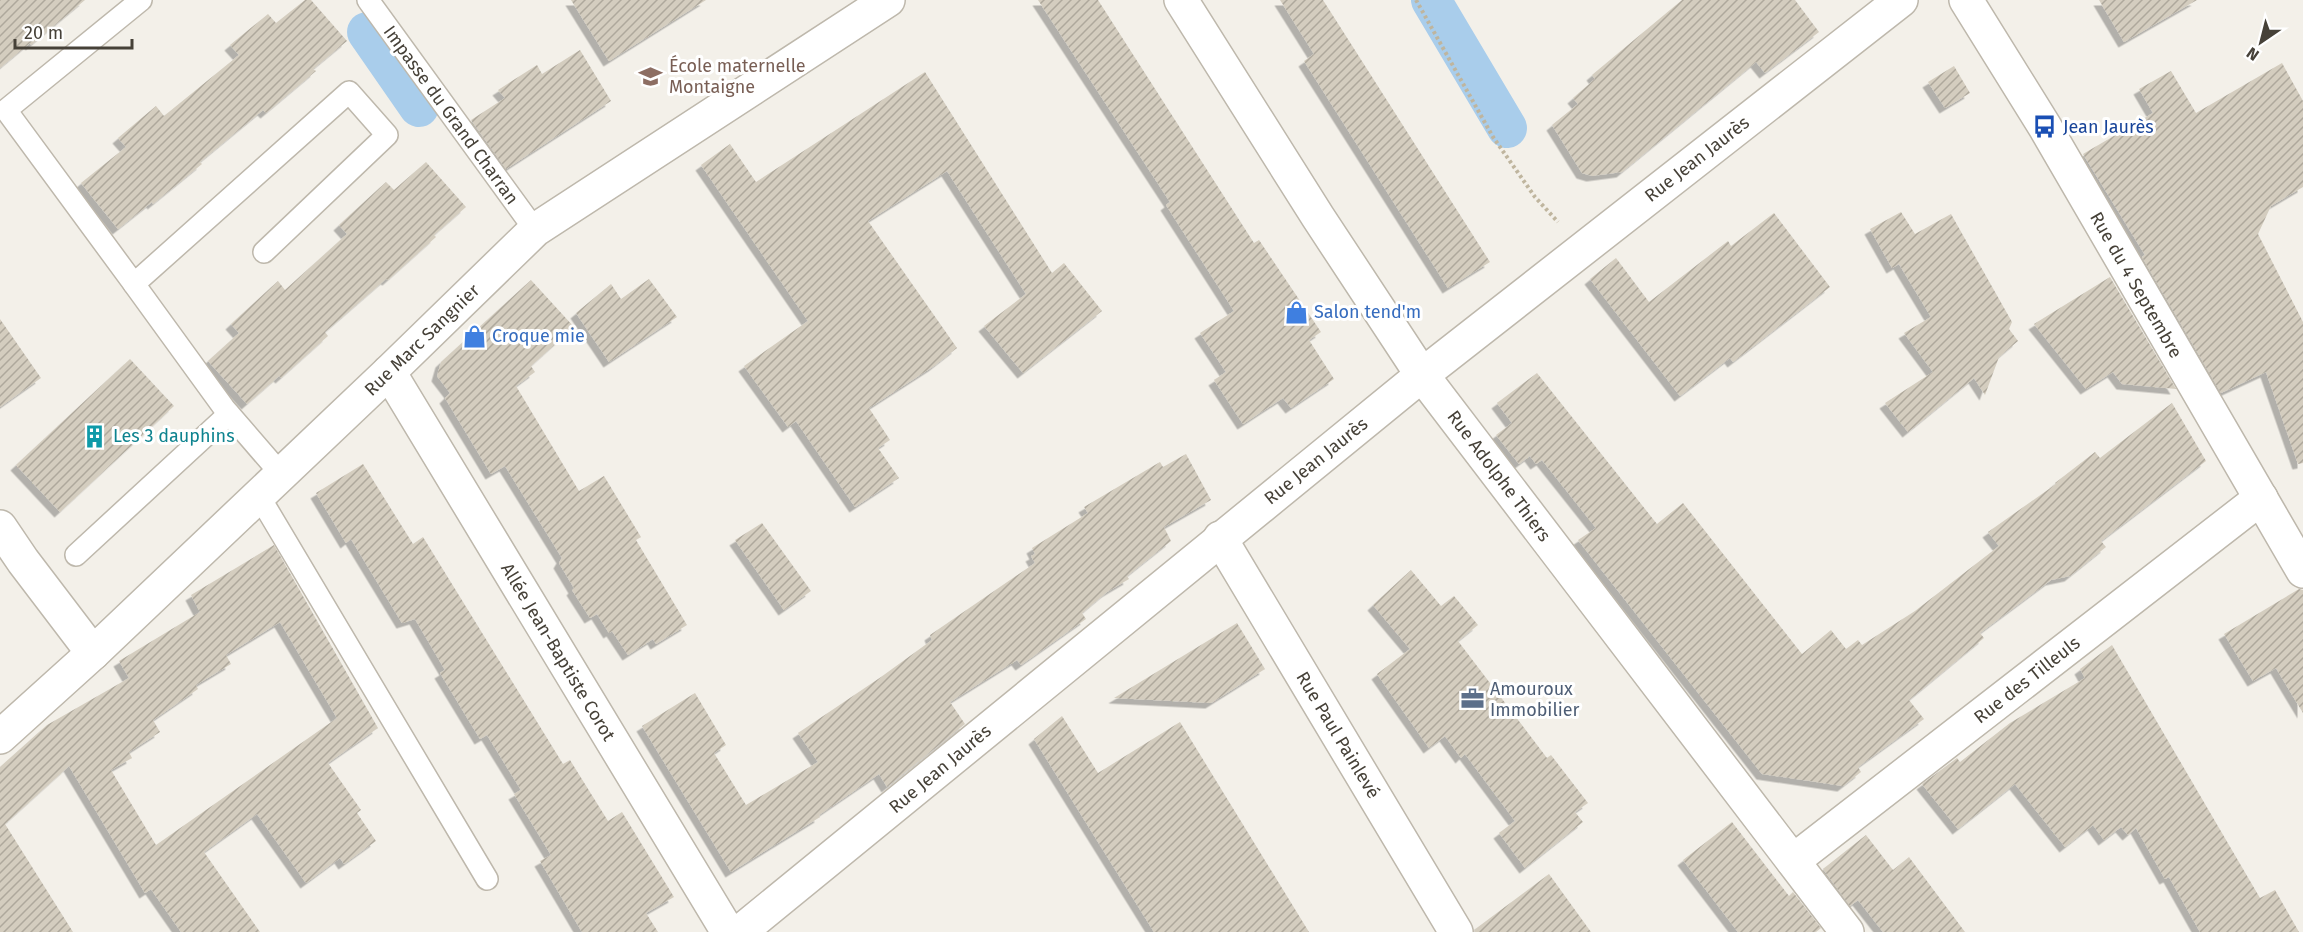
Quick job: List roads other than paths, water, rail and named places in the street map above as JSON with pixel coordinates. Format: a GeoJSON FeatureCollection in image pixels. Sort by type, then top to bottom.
{"type":"FeatureCollection","features":[{"type":"Feature","properties":{"kind":"street","name":"Rue Marc Sangnier"},"geometry":{"type":"LineString","coordinates":[[0,737],[93,653],[535,231],[888,0]]}},
{"type":"Feature","properties":{"kind":"street","name":"Rue Adolphe Thiers"},"geometry":{"type":"LineString","coordinates":[[1181,0],[1422,375],[1846,932]]}},
{"type":"Feature","properties":{"kind":"street","name":"Rue Jean Jaurès"},"geometry":{"type":"LineString","coordinates":[[740,932],[1422,375],[1901,0]]}},
{"type":"Feature","properties":{"kind":"street","name":"Rue du 4 Septembre"},"geometry":{"type":"LineString","coordinates":[[1966,0],[2045,127],[2303,571]]}},
{"type":"Feature","properties":{"kind":"street","name":"Allée Jean-Baptiste Corot"},"geometry":{"type":"LineString","coordinates":[[389,372],[728,932]]}},
{"type":"Feature","properties":{"kind":"street","name":"Rue des Tilleuls"},"geometry":{"type":"LineString","coordinates":[[1793,861],[2261,498]]}},
{"type":"Feature","properties":{"kind":"street"},"geometry":{"type":"LineString","coordinates":[[0,527],[93,653]]}},
{"type":"Feature","properties":{"kind":"street","name":"Rue Paul Painlevé"},"geometry":{"type":"LineString","coordinates":[[1220,538],[1456,932]]}},
{"type":"Feature","properties":{"kind":"lane"},"geometry":{"type":"LineString","coordinates":[[141,0],[6,110],[229,414],[487,879]]}},
{"type":"Feature","properties":{"kind":"lane","name":"Impasse du Grand Charran"},"geometry":{"type":"LineString","coordinates":[[368,0],[535,231]]}},
{"type":"Feature","properties":{"kind":"lane"},"geometry":{"type":"LineString","coordinates":[[134,284],[349,92],[387,135],[264,252]]}},
{"type":"Feature","properties":{"kind":"lane"},"geometry":{"type":"LineString","coordinates":[[76,555],[229,414]]}},
{"type":"Feature","properties":{"kind":"waterway"},"geometry":{"type":"LineString","coordinates":[[1431,0],[1507,128]]}},
{"type":"Feature","properties":{"kind":"waterway"},"geometry":{"type":"LineString","coordinates":[[367,32],[419,107]]}},
{"type":"Feature","properties":{"kind":"place","name":"École maternelle Montaigne"},"geometry":{"type":"Point","coordinates":[651,76]}},
{"type":"Feature","properties":{"kind":"place","name":"Jean Jaurès"},"geometry":{"type":"Point","coordinates":[2045,127]}},
{"type":"Feature","properties":{"kind":"place","name":"Salon tend'm"},"geometry":{"type":"Point","coordinates":[1296,312]}},
{"type":"Feature","properties":{"kind":"place","name":"Croque mie"},"geometry":{"type":"Point","coordinates":[474,336]}},
{"type":"Feature","properties":{"kind":"place","name":"Les 3 dauphins"},"geometry":{"type":"Point","coordinates":[95,436]}},
{"type":"Feature","properties":{"kind":"place","name":"Amouroux Immobilier"},"geometry":{"type":"Point","coordinates":[1472,699]}}]}
